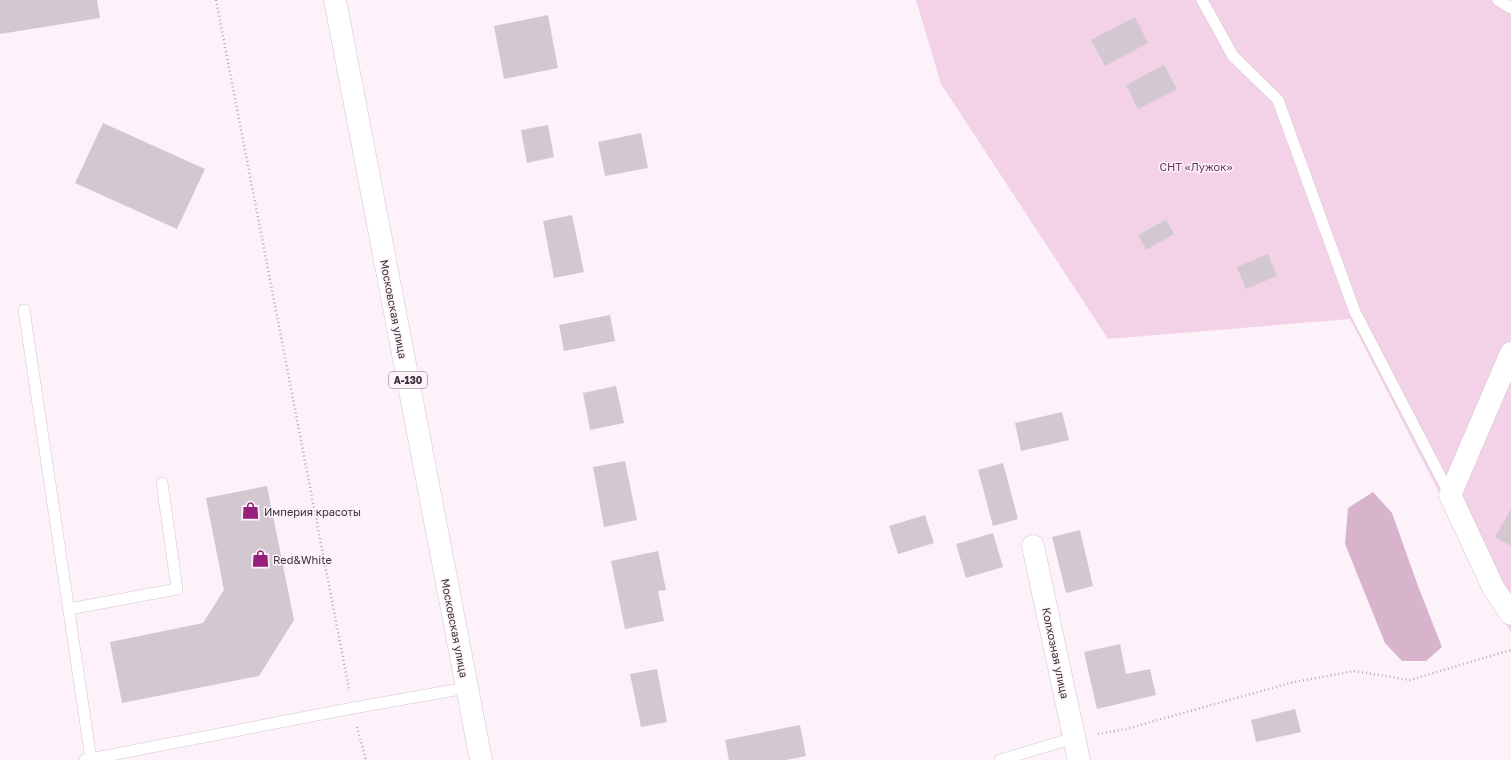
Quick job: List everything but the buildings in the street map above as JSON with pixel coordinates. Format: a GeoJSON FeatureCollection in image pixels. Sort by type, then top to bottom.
{"type":"FeatureCollection","features":[{"type":"Feature","properties":{"kind":"main road","name":"Московская улица"},"geometry":{"type":"LineString","coordinates":[[335,0],[481,760]]}},
{"type":"Feature","properties":{"kind":"main road"},"geometry":{"type":"LineString","coordinates":[[1511,353],[1450,495],[1494,590],[1511,614]]}},
{"type":"Feature","properties":{"kind":"main road","name":"Колхозная улица"},"geometry":{"type":"LineString","coordinates":[[1033,546],[1079,760]]}},
{"type":"Feature","properties":{"kind":"lane"},"geometry":{"type":"LineString","coordinates":[[1202,0],[1233,56],[1278,100],[1355,312],[1450,495]]}},
{"type":"Feature","properties":{"kind":"lane"},"geometry":{"type":"LineString","coordinates":[[1498,0],[1511,8]]}},
{"type":"Feature","properties":{"kind":"lane"},"geometry":{"type":"LineString","coordinates":[[24,310],[69,609],[88,760],[353,708],[466,688]]}},
{"type":"Feature","properties":{"kind":"lane"},"geometry":{"type":"LineString","coordinates":[[69,609],[176,590],[162,483]]}},
{"type":"Feature","properties":{"kind":"lane"},"geometry":{"type":"LineString","coordinates":[[1000,760],[1074,738]]}},
{"type":"Feature","properties":{"kind":"path"},"geometry":{"type":"LineString","coordinates":[[216,0],[353,708],[366,760]]}},
{"type":"Feature","properties":{"kind":"path"},"geometry":{"type":"LineString","coordinates":[[1074,738],[1126,729],[1290,683],[1354,671],[1410,680],[1511,650]]}},
{"type":"Feature","properties":{"kind":"green space","name":"СНТ «Лужок»"},"geometry":{"type":"Polygon","coordinates":[[[916,0],[1511,0],[1511,633],[1350,319],[1108,339],[941,84],[916,0]]]}},
{"type":"Feature","properties":{"kind":"shaded area"},"geometry":{"type":"Polygon","coordinates":[[[1373,492],[1392,513],[1442,647],[1426,661],[1402,661],[1385,643],[1345,544],[1348,508],[1373,492]]]}},
{"type":"Feature","properties":{"kind":"place","name":"Империя красоты"},"geometry":{"type":"Point","coordinates":[251,511]}},
{"type":"Feature","properties":{"kind":"place","name":"Red&White"},"geometry":{"type":"Point","coordinates":[260,559]}}]}
